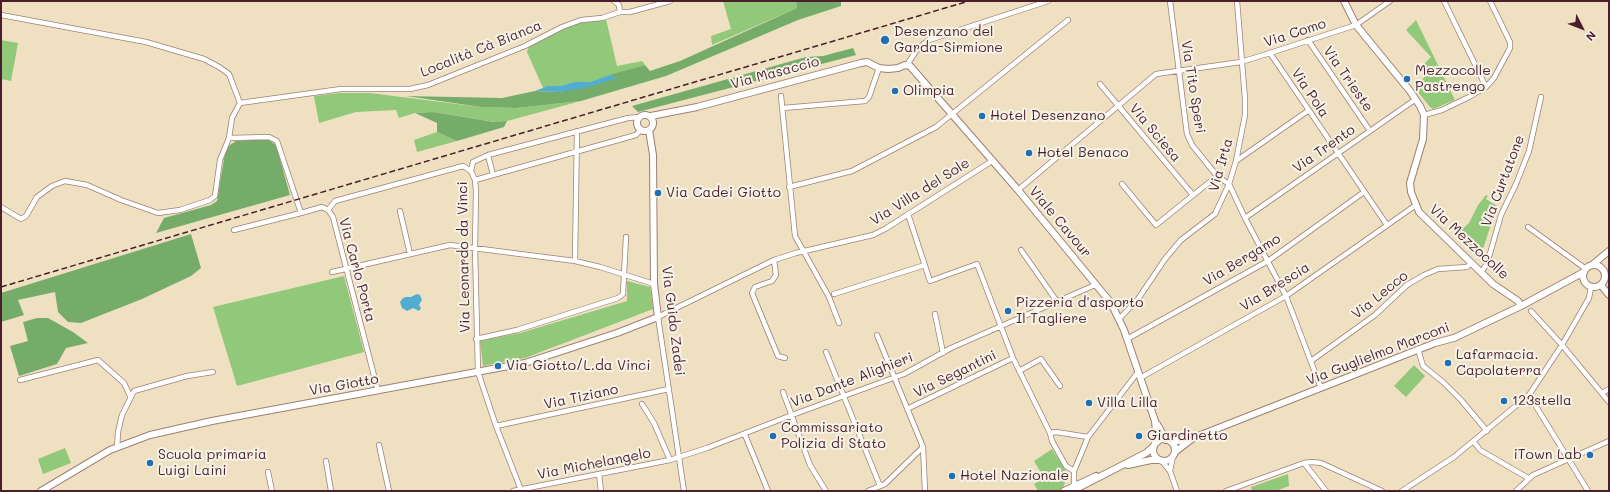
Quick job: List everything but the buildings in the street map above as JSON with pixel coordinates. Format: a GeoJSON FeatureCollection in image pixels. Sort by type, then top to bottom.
{"type":"FeatureCollection","features":[{"type":"Feature","properties":{"kind":"street"},"geometry":{"type":"LineString","coordinates":[[614,1],[619,5],[620,12]]}},
{"type":"Feature","properties":{"kind":"street","name":"Località Cà Bianca"},"geometry":{"type":"LineString","coordinates":[[240,103],[341,89],[410,89],[428,85],[525,46],[562,26],[581,20],[602,18],[620,12],[630,12],[670,1]]}},
{"type":"Feature","properties":{"kind":"street"},"geometry":{"type":"LineString","coordinates":[[906,65],[925,42],[944,34],[1048,1]]}},
{"type":"Feature","properties":{"kind":"street","name":"Via Tito Speri"},"geometry":{"type":"LineString","coordinates":[[1170,1],[1187,134],[1192,145],[1217,176],[1229,184]]}},
{"type":"Feature","properties":{"kind":"street","name":"Via Irta"},"geometry":{"type":"LineString","coordinates":[[1119,319],[1138,299],[1161,263],[1182,240],[1215,214],[1229,184],[1236,161],[1245,115],[1237,1]]}},
{"type":"Feature","properties":{"kind":"street"},"geometry":{"type":"LineString","coordinates":[[1344,1],[1356,25],[1416,100],[1424,115],[1452,106],[1486,87],[1494,78],[1510,48],[1510,42],[1490,1]]}},
{"type":"Feature","properties":{"kind":"street","name":"Via Como"},"geometry":{"type":"LineString","coordinates":[[1018,190],[1156,74],[1241,62],[1270,54],[1356,25],[1390,1]]}},
{"type":"Feature","properties":{"kind":"street"},"geometry":{"type":"LineString","coordinates":[[1444,1],[1486,87]]}},
{"type":"Feature","properties":{"kind":"street"},"geometry":{"type":"LineString","coordinates":[[1,15],[146,42],[204,59],[229,74],[240,103],[232,118],[229,138],[220,160],[215,196],[210,200],[180,210],[158,213],[87,186],[65,181],[52,186],[37,197],[26,216],[21,219],[3,208]]}},
{"type":"Feature","properties":{"kind":"street"},"geometry":{"type":"LineString","coordinates":[[789,188],[852,171],[913,140],[953,114],[1068,20]]}},
{"type":"Feature","properties":{"kind":"street","name":"Via Trieste"},"geometry":{"type":"LineString","coordinates":[[1308,40],[1370,131]]}},
{"type":"Feature","properties":{"kind":"street","name":"Via Pola"},"geometry":{"type":"LineString","coordinates":[[1270,54],[1387,225]]}},
{"type":"Feature","properties":{"kind":"street","name":"Via Masaccio"},"geometry":{"type":"LineString","coordinates":[[651,116],[697,107],[867,62],[879,68],[898,68],[906,65]]}},
{"type":"Feature","properties":{"kind":"street","name":"Viale Cavour"},"geometry":{"type":"LineString","coordinates":[[906,65],[912,68],[953,114],[1111,303],[1119,319],[1155,421],[1168,441]]}},
{"type":"Feature","properties":{"kind":"street"},"geometry":{"type":"LineString","coordinates":[[783,108],[865,101],[869,97],[879,68]]}},
{"type":"Feature","properties":{"kind":"street","name":"Via Sciesa"},"geometry":{"type":"LineString","coordinates":[[1100,84],[1193,195]]}},
{"type":"Feature","properties":{"kind":"street"},"geometry":{"type":"LineString","coordinates":[[782,96],[789,188],[795,236],[829,297],[839,323]]}},
{"type":"Feature","properties":{"kind":"street","name":"Via Curtatone"},"geometry":{"type":"LineString","coordinates":[[1481,272],[1487,264],[1500,215],[1516,184],[1529,151],[1541,97]]}},
{"type":"Feature","properties":{"kind":"street","name":"Via Trento"},"geometry":{"type":"LineString","coordinates":[[1245,218],[1337,153],[1416,100]]}},
{"type":"Feature","properties":{"kind":"street"},"geometry":{"type":"LineString","coordinates":[[1236,161],[1309,110]]}},
{"type":"Feature","properties":{"kind":"street"},"geometry":{"type":"LineString","coordinates":[[471,171],[472,162],[488,155],[577,131],[628,118],[639,117],[646,114],[651,116],[654,124],[649,130],[641,130],[636,135],[475,180]]}},
{"type":"Feature","properties":{"kind":"street","name":"Via Mezzocolle"},"geometry":{"type":"LineString","coordinates":[[1424,115],[1423,139],[1410,183],[1411,192],[1419,212],[1493,284],[1518,301],[1521,306]]}},
{"type":"Feature","properties":{"kind":"street"},"geometry":{"type":"LineString","coordinates":[[639,117],[637,124],[641,130]]}},
{"type":"Feature","properties":{"kind":"street","name":"Via Guido Zadei"},"geometry":{"type":"LineString","coordinates":[[649,130],[653,155],[654,284],[684,491]]}},
{"type":"Feature","properties":{"kind":"street"},"geometry":{"type":"LineString","coordinates":[[575,261],[578,150],[577,131]]}},
{"type":"Feature","properties":{"kind":"street"},"geometry":{"type":"LineString","coordinates":[[229,138],[269,137],[277,141],[301,213]]}},
{"type":"Feature","properties":{"kind":"street"},"geometry":{"type":"LineString","coordinates":[[488,155],[493,175]]}},
{"type":"Feature","properties":{"kind":"street","name":"Via Villa del Sole"},"geometry":{"type":"LineString","coordinates":[[658,317],[774,260],[804,251],[873,235],[992,161]]}},
{"type":"Feature","properties":{"kind":"street","name":"Via Leonardo da Vinci"},"geometry":{"type":"LineString","coordinates":[[328,210],[335,201],[463,166],[471,171],[475,180],[476,339],[478,372],[496,426],[521,490]]}},
{"type":"Feature","properties":{"kind":"street"},"geometry":{"type":"LineString","coordinates":[[1122,184],[1156,225],[1217,176]]}},
{"type":"Feature","properties":{"kind":"street"},"geometry":{"type":"LineString","coordinates":[[1229,184],[1286,296],[1321,388]]}},
{"type":"Feature","properties":{"kind":"street","name":"Via Bergamo"},"geometry":{"type":"LineString","coordinates":[[1126,339],[1268,261],[1364,192]]}},
{"type":"Feature","properties":{"kind":"street","name":"Via Brescia"},"geometry":{"type":"LineString","coordinates":[[1139,375],[1286,296],[1416,205]]}},
{"type":"Feature","properties":{"kind":"street","name":"Via Carlo Porta"},"geometry":{"type":"LineString","coordinates":[[234,230],[322,207],[328,210],[333,218],[378,391]]}},
{"type":"Feature","properties":{"kind":"street"},"geometry":{"type":"LineString","coordinates":[[400,211],[410,254]]}},
{"type":"Feature","properties":{"kind":"street"},"geometry":{"type":"LineString","coordinates":[[908,214],[930,281],[977,264],[1019,371],[1050,433],[1052,441],[1066,466],[1074,472]]}},
{"type":"Feature","properties":{"kind":"street"},"geometry":{"type":"LineString","coordinates":[[1402,491],[1474,442],[1530,395],[1562,345],[1589,298],[1589,286],[1584,279],[1585,271],[1528,227]]}},
{"type":"Feature","properties":{"kind":"street"},"geometry":{"type":"LineString","coordinates":[[476,339],[517,330],[618,298],[623,294],[626,238]]}},
{"type":"Feature","properties":{"kind":"street"},"geometry":{"type":"LineString","coordinates":[[332,272],[450,245],[575,261],[600,267],[654,284]]}},
{"type":"Feature","properties":{"kind":"street"},"geometry":{"type":"LineString","coordinates":[[1021,250],[1058,303]]}},
{"type":"Feature","properties":{"kind":"street","name":"Via Guglielmo Marconi"},"geometry":{"type":"LineString","coordinates":[[1168,441],[1193,438],[1418,350],[1454,338],[1566,283],[1585,271],[1609,250]]}},
{"type":"Feature","properties":{"kind":"street"},"geometry":{"type":"LineString","coordinates":[[774,260],[776,275],[772,281],[755,287],[752,293],[778,356],[785,358]]}},
{"type":"Feature","properties":{"kind":"street","name":"Via Lecco"},"geometry":{"type":"LineString","coordinates":[[1311,361],[1375,315],[1407,285],[1424,275],[1438,270],[1467,267],[1471,263]]}},
{"type":"Feature","properties":{"kind":"street"},"geometry":{"type":"LineString","coordinates":[[834,294],[925,265]]}},
{"type":"Feature","properties":{"kind":"street"},"geometry":{"type":"LineString","coordinates":[[1592,265],[1602,268],[1605,277]]}},
{"type":"Feature","properties":{"kind":"street"},"geometry":{"type":"LineString","coordinates":[[1601,285],[1609,266]]}},
{"type":"Feature","properties":{"kind":"street"},"geometry":{"type":"LineString","coordinates":[[1566,283],[1578,281],[1589,286],[1601,285]]}},
{"type":"Feature","properties":{"kind":"street","name":"Via Dante Alighieri"},"geometry":{"type":"LineString","coordinates":[[679,458],[745,434],[792,414],[894,378],[943,353],[1058,303],[1095,285]]}},
{"type":"Feature","properties":{"kind":"street"},"geometry":{"type":"LineString","coordinates":[[1601,285],[1609,295]]}},
{"type":"Feature","properties":{"kind":"street"},"geometry":{"type":"LineString","coordinates":[[1531,311],[1562,345],[1609,402]]}},
{"type":"Feature","properties":{"kind":"street"},"geometry":{"type":"LineString","coordinates":[[935,314],[943,353]]}},
{"type":"Feature","properties":{"kind":"street","name":"Via Giotto"},"geometry":{"type":"LineString","coordinates":[[41,491],[69,473],[117,448],[150,435],[525,363],[616,333],[658,317]]}},
{"type":"Feature","properties":{"kind":"street"},"geometry":{"type":"LineString","coordinates":[[877,335],[923,448],[926,491]]}},
{"type":"Feature","properties":{"kind":"street"},"geometry":{"type":"LineString","coordinates":[[1418,350],[1423,366],[1443,382],[1461,400],[1487,431]]}},
{"type":"Feature","properties":{"kind":"street"},"geometry":{"type":"LineString","coordinates":[[826,352],[880,486]]}},
{"type":"Feature","properties":{"kind":"street","name":"Via Segantini"},"geometry":{"type":"LineString","coordinates":[[907,409],[1013,358]]}},
{"type":"Feature","properties":{"kind":"street"},"geometry":{"type":"LineString","coordinates":[[1019,371],[1041,359],[1060,386]]}},
{"type":"Feature","properties":{"kind":"street"},"geometry":{"type":"LineString","coordinates":[[20,380],[98,360],[124,383],[130,396]]}},
{"type":"Feature","properties":{"kind":"street"},"geometry":{"type":"LineString","coordinates":[[117,448],[118,432],[122,415],[130,396],[134,391],[166,381],[213,372]]}},
{"type":"Feature","properties":{"kind":"street"},"geometry":{"type":"LineString","coordinates":[[1073,488],[1074,472],[1088,437],[1139,375]]}},
{"type":"Feature","properties":{"kind":"street","name":"Via Tiziano"},"geometry":{"type":"LineString","coordinates":[[496,426],[669,389]]}},
{"type":"Feature","properties":{"kind":"street"},"geometry":{"type":"LineString","coordinates":[[1602,393],[1609,389]]}},
{"type":"Feature","properties":{"kind":"street"},"geometry":{"type":"LineString","coordinates":[[783,392],[810,464],[826,491]]}},
{"type":"Feature","properties":{"kind":"street"},"geometry":{"type":"LineString","coordinates":[[1530,395],[1588,491]]}},
{"type":"Feature","properties":{"kind":"street"},"geometry":{"type":"LineString","coordinates":[[642,404],[654,423],[670,460]]}},
{"type":"Feature","properties":{"kind":"street","name":"Viale Cavour"},"geometry":{"type":"LineString","coordinates":[[1155,421],[1156,444]]}},
{"type":"Feature","properties":{"kind":"street"},"geometry":{"type":"LineString","coordinates":[[1050,433],[1056,432],[1088,437]]}},
{"type":"Feature","properties":{"kind":"street"},"geometry":{"type":"LineString","coordinates":[[745,434],[768,491]]}},
{"type":"Feature","properties":{"kind":"street","name":"Via Guglielmo Marconi"},"geometry":{"type":"LineString","coordinates":[[1174,454],[1193,438]]}},
{"type":"Feature","properties":{"kind":"street"},"geometry":{"type":"LineString","coordinates":[[1064,491],[1146,453],[1156,444],[1168,441],[1174,446],[1174,454],[1170,471]]}},
{"type":"Feature","properties":{"kind":"street"},"geometry":{"type":"LineString","coordinates":[[1516,491],[1528,478],[1568,458],[1609,441]]}},
{"type":"Feature","properties":{"kind":"street"},"geometry":{"type":"LineString","coordinates":[[1474,442],[1480,450],[1528,478]]}},
{"type":"Feature","properties":{"kind":"street"},"geometry":{"type":"LineString","coordinates":[[1156,444],[1154,455],[1161,460],[1170,471],[1177,491]]}},
{"type":"Feature","properties":{"kind":"street"},"geometry":{"type":"LineString","coordinates":[[379,445],[389,491]]}},
{"type":"Feature","properties":{"kind":"street"},"geometry":{"type":"LineString","coordinates":[[868,491],[885,484],[923,448]]}},
{"type":"Feature","properties":{"kind":"street"},"geometry":{"type":"LineString","coordinates":[[1118,467],[1151,460],[1168,460],[1174,454]]}},
{"type":"Feature","properties":{"kind":"street","name":"Via Michelangelo"},"geometry":{"type":"LineString","coordinates":[[513,491],[679,458]]}},
{"type":"Feature","properties":{"kind":"street"},"geometry":{"type":"LineString","coordinates":[[326,461],[331,491]]}},
{"type":"Feature","properties":{"kind":"street"},"geometry":{"type":"LineString","coordinates":[[1226,491],[1304,463],[1321,463],[1382,491]]}},
{"type":"Feature","properties":{"kind":"street"},"geometry":{"type":"LineString","coordinates":[[1304,463],[1326,491]]}},
{"type":"Feature","properties":{"kind":"street"},"geometry":{"type":"LineString","coordinates":[[268,472],[272,491]]}},
{"type":"Feature","properties":{"kind":"street"},"geometry":{"type":"LineString","coordinates":[[599,474],[601,491]]}},
{"type":"Feature","properties":{"kind":"green space"},"geometry":{"type":"Polygon","coordinates":[[[723,1],[796,1],[797,8],[712,45],[711,36],[731,29],[723,1]]]}},
{"type":"Feature","properties":{"kind":"green space"},"geometry":{"type":"Polygon","coordinates":[[[796,1],[841,1],[841,6],[798,20],[666,76],[581,101],[516,108],[481,107],[406,96],[502,98],[535,91],[559,92],[616,78],[610,75],[645,65],[650,71],[680,61],[797,8],[796,1]]]}},
{"type":"Feature","properties":{"kind":"green space"},"geometry":{"type":"Polygon","coordinates":[[[606,19],[617,66],[642,61],[645,65],[590,82],[574,82],[560,86],[543,88],[527,52],[529,46],[558,31],[580,23],[606,19]]]}},
{"type":"Feature","properties":{"kind":"green space"},"geometry":{"type":"Polygon","coordinates":[[[1416,20],[1455,100],[1433,109],[1414,87],[1429,73],[1423,65],[1431,57],[1406,30],[1416,20]]]}},
{"type":"Feature","properties":{"kind":"green space"},"geometry":{"type":"Polygon","coordinates":[[[1,40],[18,43],[11,81],[1,79],[1,40]]]}},
{"type":"Feature","properties":{"kind":"green space"},"geometry":{"type":"Polygon","coordinates":[[[853,48],[856,55],[638,112],[632,106],[806,57],[823,56],[853,48]]]}},
{"type":"Feature","properties":{"kind":"green space"},"geometry":{"type":"Polygon","coordinates":[[[340,93],[370,93],[481,107],[516,108],[581,101],[507,121],[495,122],[433,112],[415,113],[399,118],[396,110],[356,112],[319,123],[314,96],[340,93]]]}},
{"type":"Feature","properties":{"kind":"green space"},"geometry":{"type":"Polygon","coordinates":[[[433,112],[494,122],[507,121],[504,127],[457,141],[437,132],[437,123],[415,113],[433,112]]]}},
{"type":"Feature","properties":{"kind":"green space"},"geometry":{"type":"Polygon","coordinates":[[[437,132],[457,141],[417,152],[414,140],[437,132]]]}},
{"type":"Feature","properties":{"kind":"green space"},"geometry":{"type":"Polygon","coordinates":[[[267,139],[276,145],[290,195],[156,233],[164,218],[211,205],[217,201],[225,153],[230,145],[236,141],[267,139]]]}},
{"type":"Feature","properties":{"kind":"green space"},"geometry":{"type":"Polygon","coordinates":[[[1486,195],[1488,196],[1486,199],[1497,206],[1482,252],[1486,254],[1483,261],[1456,235],[1469,223],[1478,205],[1486,195]]]}},
{"type":"Feature","properties":{"kind":"green space"},"geometry":{"type":"Polygon","coordinates":[[[191,234],[201,268],[191,276],[142,299],[81,323],[68,322],[58,312],[55,292],[18,300],[24,315],[1,322],[1,293],[191,234]]]}},
{"type":"Feature","properties":{"kind":"green space"},"geometry":{"type":"Polygon","coordinates":[[[344,276],[364,352],[237,386],[213,307],[344,276]]]}},
{"type":"Feature","properties":{"kind":"green space"},"geometry":{"type":"Polygon","coordinates":[[[627,281],[650,287],[653,309],[525,358],[483,366],[480,341],[520,333],[627,301],[627,281]]]}},
{"type":"Feature","properties":{"kind":"green space"},"geometry":{"type":"Polygon","coordinates":[[[37,318],[48,318],[73,332],[88,343],[66,348],[57,364],[19,376],[10,346],[28,341],[23,322],[37,318]]]}},
{"type":"Feature","properties":{"kind":"green space"},"geometry":{"type":"Polygon","coordinates":[[[1414,365],[1425,376],[1406,397],[1394,386],[1414,365]]]}},
{"type":"Feature","properties":{"kind":"green space"},"geometry":{"type":"Polygon","coordinates":[[[65,448],[71,463],[43,474],[38,459],[65,448]]]}},
{"type":"Feature","properties":{"kind":"green space"},"geometry":{"type":"Polygon","coordinates":[[[1052,449],[1068,474],[1063,488],[1058,491],[1038,491],[1034,484],[1044,478],[1034,461],[1052,449]]]}},
{"type":"Feature","properties":{"kind":"green space"},"geometry":{"type":"Polygon","coordinates":[[[1288,474],[1289,486],[1276,491],[1252,491],[1251,487],[1288,474]]]}},
{"type":"Feature","properties":{"kind":"water"},"geometry":{"type":"Polygon","coordinates":[[[610,75],[617,78],[585,88],[559,92],[535,91],[548,86],[560,86],[574,82],[590,82],[610,75]]]}},
{"type":"Feature","properties":{"kind":"water"},"geometry":{"type":"Polygon","coordinates":[[[417,294],[420,295],[422,300],[419,305],[421,308],[419,311],[413,308],[407,311],[402,308],[400,302],[403,298],[411,297],[417,294]]]}},
{"type":"Feature","properties":{"kind":"railway"},"geometry":{"type":"LineString","coordinates":[[1,287],[969,1]]}},
{"type":"Feature","properties":{"kind":"place","name":"Desenzano del Garda-Sirmione"},"geometry":{"type":"Point","coordinates":[885,40]}},
{"type":"Feature","properties":{"kind":"place","name":"Mezzocolle Pastrengo"},"geometry":{"type":"Point","coordinates":[1407,79]}},
{"type":"Feature","properties":{"kind":"place","name":"Olimpia"},"geometry":{"type":"Point","coordinates":[895,91]}},
{"type":"Feature","properties":{"kind":"place","name":"Hotel Desenzano"},"geometry":{"type":"Point","coordinates":[982,116]}},
{"type":"Feature","properties":{"kind":"place","name":"Hotel Benaco"},"geometry":{"type":"Point","coordinates":[1029,153]}},
{"type":"Feature","properties":{"kind":"place","name":"Via Cadei Giotto"},"geometry":{"type":"Point","coordinates":[658,193]}},
{"type":"Feature","properties":{"kind":"place","name":"Pizzeria d'asporto Il Tagliere"},"geometry":{"type":"Point","coordinates":[1008,311]}},
{"type":"Feature","properties":{"kind":"place","name":"Lafarmacia. Capolaterra"},"geometry":{"type":"Point","coordinates":[1448,363]}},
{"type":"Feature","properties":{"kind":"place","name":"Via Giotto/L.da Vinci"},"geometry":{"type":"Point","coordinates":[498,366]}},
{"type":"Feature","properties":{"kind":"place","name":"123stella"},"geometry":{"type":"Point","coordinates":[1504,401]}},
{"type":"Feature","properties":{"kind":"place","name":"Villa Lilla"},"geometry":{"type":"Point","coordinates":[1089,403]}},
{"type":"Feature","properties":{"kind":"place","name":"Commissariato Polizia di Stato"},"geometry":{"type":"Point","coordinates":[773,436]}},
{"type":"Feature","properties":{"kind":"place","name":"Giardinetto"},"geometry":{"type":"Point","coordinates":[1139,436]}},
{"type":"Feature","properties":{"kind":"place","name":"iTown Lab"},"geometry":{"type":"Point","coordinates":[1590,455]}},
{"type":"Feature","properties":{"kind":"place","name":"Scuola primaria Luigi Laini"},"geometry":{"type":"Point","coordinates":[150,463]}},
{"type":"Feature","properties":{"kind":"place","name":"Hotel Nazionale"},"geometry":{"type":"Point","coordinates":[952,476]}}]}
